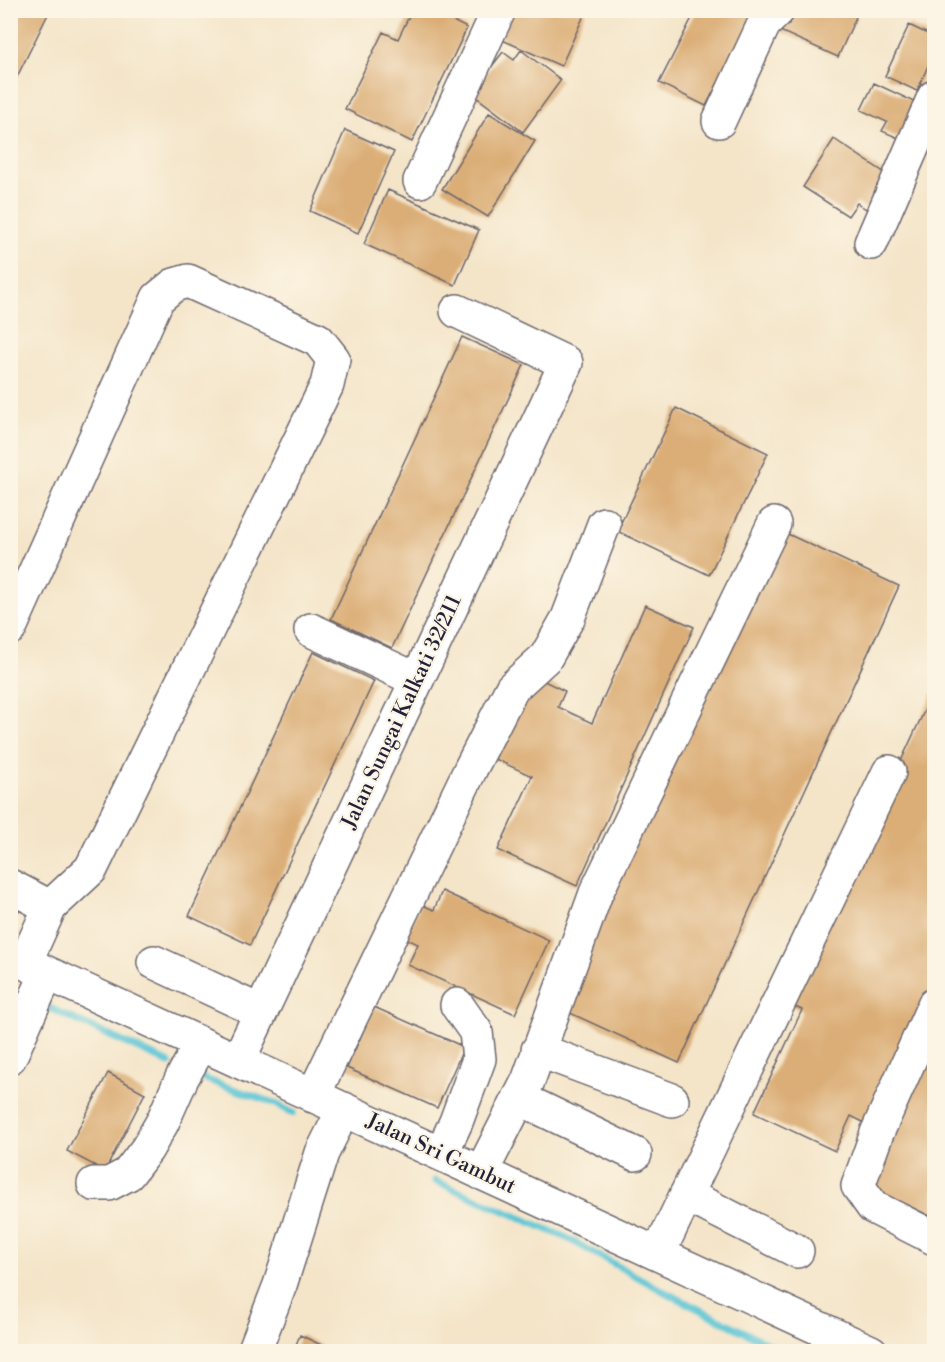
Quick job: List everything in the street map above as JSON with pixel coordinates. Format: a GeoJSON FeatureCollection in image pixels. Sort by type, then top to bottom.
{"type":"FeatureCollection","features":[{"type":"Feature","properties":{"kind":"street"},"geometry":{"type":"LineString","coordinates":[[420,181],[499,10]]}},
{"type":"Feature","properties":{"kind":"street"},"geometry":{"type":"LineString","coordinates":[[719,121],[764,24],[778,10]]}},
{"type":"Feature","properties":{"kind":"street"},"geometry":{"type":"LineString","coordinates":[[871,243],[934,97]]}},
{"type":"Feature","properties":{"kind":"street"},"geometry":{"type":"LineString","coordinates":[[10,628],[158,297],[174,285],[188,281],[318,340],[333,359],[327,385],[91,869],[50,906],[28,964],[10,1057]]}},
{"type":"Feature","properties":{"kind":"street","name":"Jalan Sungai Kalkati 32/211"},"geometry":{"type":"LineString","coordinates":[[238,1061],[566,363],[457,311]]}},
{"type":"Feature","properties":{"kind":"street"},"geometry":{"type":"LineString","coordinates":[[314,1096],[512,688],[546,657],[568,618],[604,524]]}},
{"type":"Feature","properties":{"kind":"street"},"geometry":{"type":"LineString","coordinates":[[481,1173],[528,1081],[596,893],[774,524]]}},
{"type":"Feature","properties":{"kind":"street"},"geometry":{"type":"LineString","coordinates":[[312,630],[417,680]]}},
{"type":"Feature","properties":{"kind":"street"},"geometry":{"type":"LineString","coordinates":[[658,1254],[888,772]]}},
{"type":"Feature","properties":{"kind":"street"},"geometry":{"type":"LineString","coordinates":[[10,886],[50,906]]}},
{"type":"Feature","properties":{"kind":"street"},"geometry":{"type":"LineString","coordinates":[[154,962],[261,1012]]}},
{"type":"Feature","properties":{"kind":"street","name":"Jalan Sri Gambut"},"geometry":{"type":"LineString","coordinates":[[28,964],[872,1352]]}},
{"type":"Feature","properties":{"kind":"street"},"geometry":{"type":"LineString","coordinates":[[441,1154],[456,1122],[479,1059],[476,1032],[457,1005]]}},
{"type":"Feature","properties":{"kind":"street"},"geometry":{"type":"LineString","coordinates":[[934,1005],[877,1133],[858,1186],[873,1207],[934,1238]]}},
{"type":"Feature","properties":{"kind":"street"},"geometry":{"type":"LineString","coordinates":[[94,1184],[109,1184],[128,1174],[147,1149],[201,1044]]}},
{"type":"Feature","properties":{"kind":"street"},"geometry":{"type":"LineString","coordinates":[[538,1050],[672,1100]]}},
{"type":"Feature","properties":{"kind":"street"},"geometry":{"type":"LineString","coordinates":[[519,1098],[635,1154]]}},
{"type":"Feature","properties":{"kind":"street"},"geometry":{"type":"LineString","coordinates":[[254,1352],[279,1285],[322,1153],[344,1109]]}},
{"type":"Feature","properties":{"kind":"street"},"geometry":{"type":"LineString","coordinates":[[686,1195],[797,1251]]}},
{"type":"Feature","properties":{"kind":"building"},"geometry":{"type":"Polygon","coordinates":[[[10,10],[50,10],[10,91],[10,10]]]}},
{"type":"Feature","properties":{"kind":"building"},"geometry":{"type":"Polygon","coordinates":[[[412,10],[431,10],[467,28],[412,142],[345,109],[383,32],[398,39],[412,10]]]}},
{"type":"Feature","properties":{"kind":"building"},"geometry":{"type":"Polygon","coordinates":[[[513,10],[586,11],[561,66],[500,39],[513,10]]]}},
{"type":"Feature","properties":{"kind":"building"},"geometry":{"type":"Polygon","coordinates":[[[696,10],[754,10],[733,75],[724,71],[706,106],[659,83],[696,10]]]}},
{"type":"Feature","properties":{"kind":"building"},"geometry":{"type":"Polygon","coordinates":[[[790,10],[859,10],[838,57],[780,31],[790,10]]]}},
{"type":"Feature","properties":{"kind":"building"},"geometry":{"type":"Polygon","coordinates":[[[909,25],[934,37],[934,52],[917,91],[885,76],[909,25]]]}},
{"type":"Feature","properties":{"kind":"building"},"geometry":{"type":"Polygon","coordinates":[[[521,50],[561,80],[523,132],[471,93],[503,52],[514,60],[521,50]]]}},
{"type":"Feature","properties":{"kind":"building"},"geometry":{"type":"Polygon","coordinates":[[[874,83],[919,104],[903,140],[882,131],[887,122],[861,110],[874,83]]]}},
{"type":"Feature","properties":{"kind":"building"},"geometry":{"type":"Polygon","coordinates":[[[489,113],[535,141],[488,217],[442,189],[489,113]]]}},
{"type":"Feature","properties":{"kind":"building"},"geometry":{"type":"Polygon","coordinates":[[[345,130],[394,152],[358,233],[310,211],[345,130]]]}},
{"type":"Feature","properties":{"kind":"building"},"geometry":{"type":"Polygon","coordinates":[[[834,139],[888,175],[866,209],[857,203],[848,216],[803,187],[834,139]]]}},
{"type":"Feature","properties":{"kind":"building"},"geometry":{"type":"Polygon","coordinates":[[[388,190],[479,230],[455,285],[364,244],[388,190]]]}},
{"type":"Feature","properties":{"kind":"building"},"geometry":{"type":"Polygon","coordinates":[[[462,337],[524,365],[392,648],[331,619],[462,337]]]}},
{"type":"Feature","properties":{"kind":"building"},"geometry":{"type":"Polygon","coordinates":[[[676,408],[768,453],[709,575],[617,531],[676,408]]]}},
{"type":"Feature","properties":{"kind":"building"},"geometry":{"type":"Polygon","coordinates":[[[777,529],[899,586],[679,1063],[557,1007],[777,529]]]}},
{"type":"Feature","properties":{"kind":"building"},"geometry":{"type":"Polygon","coordinates":[[[645,605],[694,627],[577,886],[498,850],[532,776],[484,754],[514,687],[530,695],[538,678],[565,691],[558,707],[592,723],[645,605]]]}},
{"type":"Feature","properties":{"kind":"building"},"geometry":{"type":"Polygon","coordinates":[[[313,652],[374,681],[250,945],[189,916],[313,652]]]}},
{"type":"Feature","properties":{"kind":"building"},"geometry":{"type":"Polygon","coordinates":[[[934,690],[934,995],[873,1127],[851,1116],[835,1151],[754,1113],[802,1010],[788,1004],[934,690]]]}},
{"type":"Feature","properties":{"kind":"building"},"geometry":{"type":"Polygon","coordinates":[[[442,891],[549,940],[515,1014],[408,965],[418,944],[405,938],[420,904],[434,910],[442,891]]]}},
{"type":"Feature","properties":{"kind":"building"},"geometry":{"type":"Polygon","coordinates":[[[374,1007],[464,1047],[437,1108],[347,1068],[374,1007]]]}},
{"type":"Feature","properties":{"kind":"building"},"geometry":{"type":"Polygon","coordinates":[[[934,1040],[934,1218],[867,1186],[934,1040]]]}},
{"type":"Feature","properties":{"kind":"building"},"geometry":{"type":"Polygon","coordinates":[[[108,1073],[145,1093],[105,1171],[67,1151],[108,1073]]]}},
{"type":"Feature","properties":{"kind":"building"},"geometry":{"type":"Polygon","coordinates":[[[300,1335],[336,1352],[293,1352],[300,1335]]]}},
{"type":"Feature","properties":{"kind":"waterway"},"geometry":{"type":"LineString","coordinates":[[10,991],[24,997]]}},
{"type":"Feature","properties":{"kind":"waterway"},"geometry":{"type":"LineString","coordinates":[[47,1007],[169,1063]]}},
{"type":"Feature","properties":{"kind":"waterway"},"geometry":{"type":"LineString","coordinates":[[202,1078],[274,1103],[293,1113]]}},
{"type":"Feature","properties":{"kind":"waterway"},"geometry":{"type":"LineString","coordinates":[[435,1181],[567,1238],[663,1291],[784,1352]]}}]}
